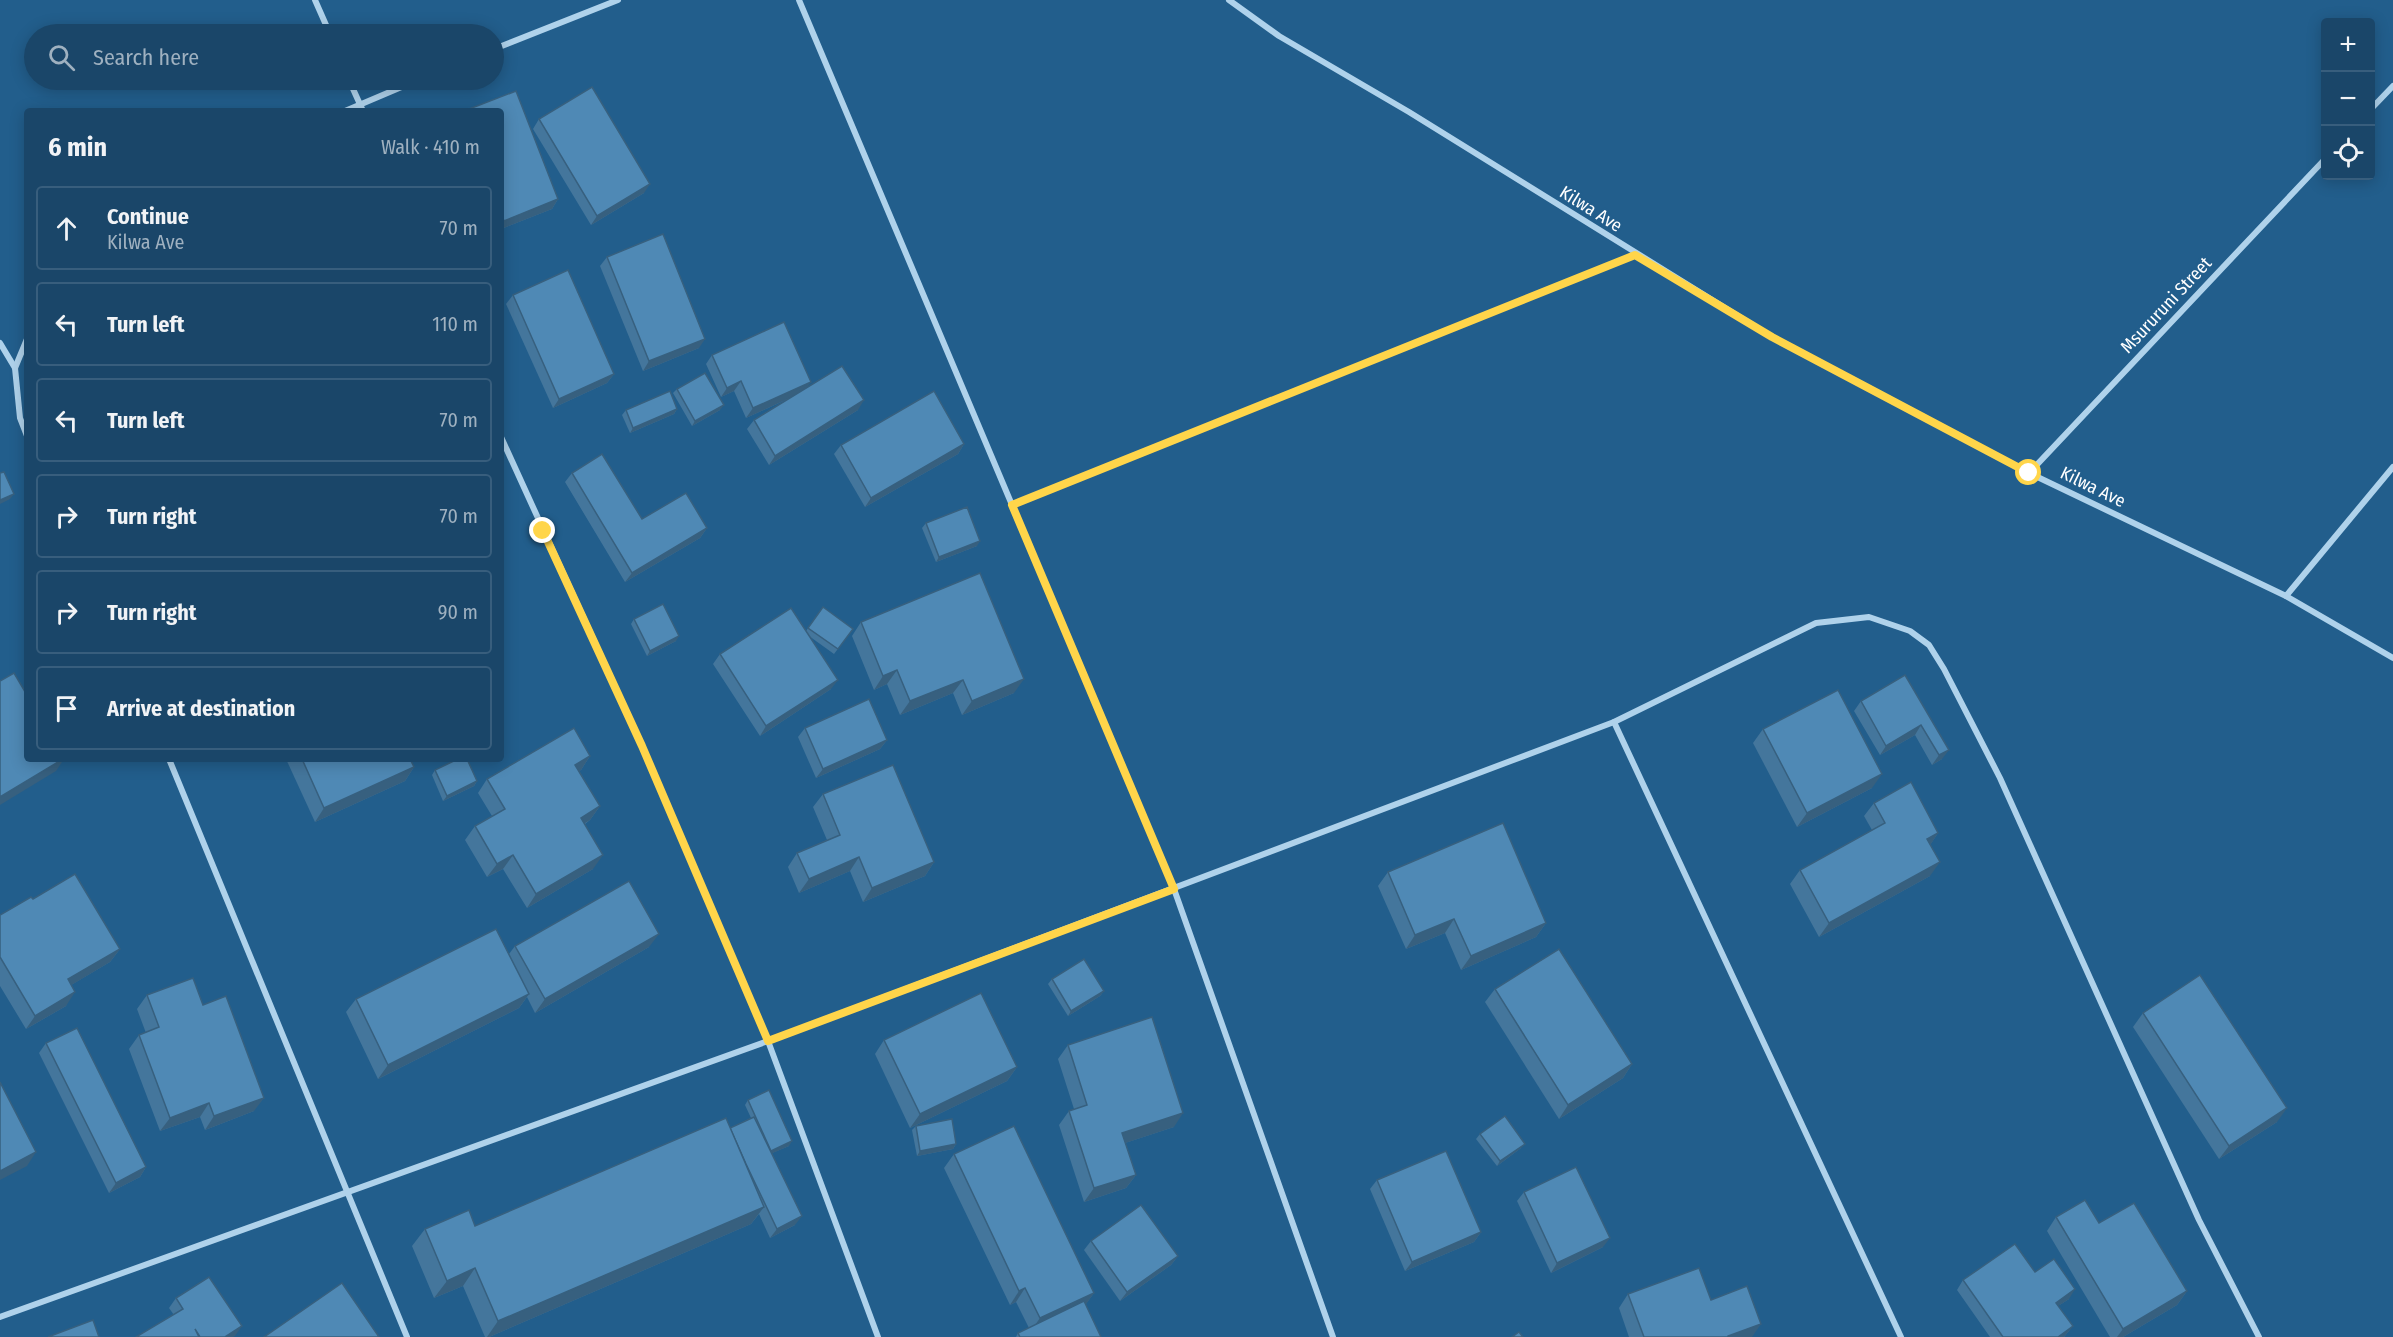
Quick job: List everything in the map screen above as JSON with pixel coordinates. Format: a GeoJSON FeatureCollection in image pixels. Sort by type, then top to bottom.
{"type":"FeatureCollection","features":[{"type":"Feature","properties":{"kind":"street"},"geometry":{"type":"LineString","coordinates":[[315,0],[326,24]]}},
{"type":"Feature","properties":{"kind":"street"},"geometry":{"type":"LineString","coordinates":[[504,45],[618,0]]}},
{"type":"Feature","properties":{"kind":"street"},"geometry":{"type":"LineString","coordinates":[[799,0],[1174,889],[1333,1337]]}},
{"type":"Feature","properties":{"kind":"street","name":"Kilwa Ave"},"geometry":{"type":"LineString","coordinates":[[1229,0],[1279,36],[1409,112],[1635,255],[1772,337],[2029,473],[2286,596],[2393,658]]}},
{"type":"Feature","properties":{"kind":"street"},"geometry":{"type":"LineString","coordinates":[[2375,105],[2393,86]]}},
{"type":"Feature","properties":{"kind":"street"},"geometry":{"type":"LineString","coordinates":[[354,90],[362,108]]}},
{"type":"Feature","properties":{"kind":"street"},"geometry":{"type":"LineString","coordinates":[[351,108],[393,90]]}},
{"type":"Feature","properties":{"kind":"street","name":"Msururuni Street"},"geometry":{"type":"LineString","coordinates":[[2029,473],[2321,162]]}},
{"type":"Feature","properties":{"kind":"street"},"geometry":{"type":"LineString","coordinates":[[1012,505],[1635,255]]}},
{"type":"Feature","properties":{"kind":"street"},"geometry":{"type":"LineString","coordinates":[[0,343],[15,369],[20,418],[24,428]]}},
{"type":"Feature","properties":{"kind":"street"},"geometry":{"type":"LineString","coordinates":[[15,369],[24,346]]}},
{"type":"Feature","properties":{"kind":"street"},"geometry":{"type":"LineString","coordinates":[[504,444],[642,746],[768,1041],[878,1337]]}},
{"type":"Feature","properties":{"kind":"street"},"geometry":{"type":"LineString","coordinates":[[2286,596],[2393,467]]}},
{"type":"Feature","properties":{"kind":"street"},"geometry":{"type":"LineString","coordinates":[[0,1317],[345,1191],[768,1041],[1614,722],[1816,623],[1869,617],[1910,631],[1929,645],[1944,669],[2000,778],[2199,1220],[2259,1337]]}},
{"type":"Feature","properties":{"kind":"street"},"geometry":{"type":"LineString","coordinates":[[1614,722],[1901,1337]]}},
{"type":"Feature","properties":{"kind":"street"},"geometry":{"type":"LineString","coordinates":[[169,762],[407,1337]]}},
{"type":"Feature","properties":{"kind":"building"},"geometry":{"type":"Polygon","coordinates":[[[592,87],[650,184],[597,216],[539,119],[592,87]]]}},
{"type":"Feature","properties":{"kind":"building"},"geometry":{"type":"Polygon","coordinates":[[[516,91],[558,199],[504,221],[504,108],[472,108],[516,91]]]}},
{"type":"Feature","properties":{"kind":"building"},"geometry":{"type":"Polygon","coordinates":[[[663,234],[705,339],[649,361],[607,257],[663,234]]]}},
{"type":"Feature","properties":{"kind":"building"},"geometry":{"type":"Polygon","coordinates":[[[568,270],[614,374],[559,399],[513,295],[568,270]]]}},
{"type":"Feature","properties":{"kind":"building"},"geometry":{"type":"Polygon","coordinates":[[[784,322],[811,382],[753,408],[741,381],[727,388],[712,355],[784,322]]]}},
{"type":"Feature","properties":{"kind":"building"},"geometry":{"type":"Polygon","coordinates":[[[842,366],[864,400],[775,456],[754,420],[842,366]]]}},
{"type":"Feature","properties":{"kind":"building"},"geometry":{"type":"Polygon","coordinates":[[[705,373],[724,405],[695,421],[677,389],[705,373]]]}},
{"type":"Feature","properties":{"kind":"building"},"geometry":{"type":"Polygon","coordinates":[[[670,391],[677,409],[633,428],[626,410],[670,391]]]}},
{"type":"Feature","properties":{"kind":"building"},"geometry":{"type":"Polygon","coordinates":[[[934,391],[964,444],[871,498],[841,445],[934,391]]]}},
{"type":"Feature","properties":{"kind":"building"},"geometry":{"type":"Polygon","coordinates":[[[602,454],[642,519],[686,493],[707,528],[632,573],[572,473],[602,454]]]}},
{"type":"Feature","properties":{"kind":"building"},"geometry":{"type":"Polygon","coordinates":[[[4,472],[14,494],[0,500],[0,473],[4,472]]]}},
{"type":"Feature","properties":{"kind":"building"},"geometry":{"type":"Polygon","coordinates":[[[967,507],[980,541],[939,557],[926,523],[967,507]]]}},
{"type":"Feature","properties":{"kind":"building"},"geometry":{"type":"Polygon","coordinates":[[[980,573],[1024,679],[972,701],[963,680],[910,701],[897,670],[883,676],[861,622],[980,573]]]}},
{"type":"Feature","properties":{"kind":"building"},"geometry":{"type":"Polygon","coordinates":[[[663,604],[679,636],[650,651],[634,619],[663,604]]]}},
{"type":"Feature","properties":{"kind":"building"},"geometry":{"type":"Polygon","coordinates":[[[823,607],[853,629],[838,649],[808,628],[823,607]]]}},
{"type":"Feature","properties":{"kind":"building"},"geometry":{"type":"Polygon","coordinates":[[[791,608],[838,680],[766,726],[720,654],[791,608]]]}},
{"type":"Feature","properties":{"kind":"building"},"geometry":{"type":"Polygon","coordinates":[[[14,673],[24,690],[24,762],[58,762],[0,797],[0,681],[14,673]]]}},
{"type":"Feature","properties":{"kind":"building"},"geometry":{"type":"Polygon","coordinates":[[[1905,675],[1949,750],[1939,755],[1921,725],[1886,746],[1861,701],[1905,675]]]}},
{"type":"Feature","properties":{"kind":"building"},"geometry":{"type":"Polygon","coordinates":[[[1838,690],[1882,774],[1807,813],[1763,729],[1838,690]]]}},
{"type":"Feature","properties":{"kind":"building"},"geometry":{"type":"Polygon","coordinates":[[[869,699],[887,740],[823,769],[805,728],[869,699]]]}},
{"type":"Feature","properties":{"kind":"building"},"geometry":{"type":"Polygon","coordinates":[[[574,728],[590,756],[575,765],[600,806],[581,818],[603,855],[536,894],[513,855],[497,864],[475,826],[505,809],[487,779],[574,728]]]}},
{"type":"Feature","properties":{"kind":"building"},"geometry":{"type":"Polygon","coordinates":[[[303,762],[412,762],[414,767],[324,808],[303,762]]]}},
{"type":"Feature","properties":{"kind":"building"},"geometry":{"type":"Polygon","coordinates":[[[452,762],[468,762],[477,781],[447,796],[435,770],[452,762]]]}},
{"type":"Feature","properties":{"kind":"building"},"geometry":{"type":"Polygon","coordinates":[[[893,765],[934,862],[872,888],[859,857],[809,879],[797,853],[840,835],[823,794],[893,765]]]}},
{"type":"Feature","properties":{"kind":"building"},"geometry":{"type":"Polygon","coordinates":[[[1911,782],[1938,833],[1927,839],[1940,862],[1829,923],[1800,870],[1885,823],[1874,803],[1911,782]]]}},
{"type":"Feature","properties":{"kind":"building"},"geometry":{"type":"Polygon","coordinates":[[[1503,823],[1546,923],[1471,956],[1454,919],[1415,935],[1388,872],[1503,823]]]}},
{"type":"Feature","properties":{"kind":"building"},"geometry":{"type":"Polygon","coordinates":[[[75,874],[120,949],[68,979],[75,992],[35,1016],[0,957],[0,915],[75,874]]]}},
{"type":"Feature","properties":{"kind":"building"},"geometry":{"type":"Polygon","coordinates":[[[629,881],[659,934],[545,999],[515,946],[629,881]]]}},
{"type":"Feature","properties":{"kind":"building"},"geometry":{"type":"Polygon","coordinates":[[[496,929],[529,994],[388,1065],[356,999],[496,929]]]}},
{"type":"Feature","properties":{"kind":"building"},"geometry":{"type":"Polygon","coordinates":[[[1559,949],[1632,1064],[1568,1105],[1495,989],[1559,949]]]}},
{"type":"Feature","properties":{"kind":"building"},"geometry":{"type":"Polygon","coordinates":[[[1084,959],[1104,991],[1071,1011],[1052,979],[1084,959]]]}},
{"type":"Feature","properties":{"kind":"building"},"geometry":{"type":"Polygon","coordinates":[[[2200,975],[2287,1108],[2229,1146],[2143,1013],[2200,975]]]}},
{"type":"Feature","properties":{"kind":"building"},"geometry":{"type":"Polygon","coordinates":[[[193,978],[203,1005],[226,996],[264,1098],[214,1116],[209,1103],[170,1118],[139,1035],[159,1027],[147,995],[193,978]]]}},
{"type":"Feature","properties":{"kind":"building"},"geometry":{"type":"Polygon","coordinates":[[[981,993],[1017,1067],[920,1114],[884,1040],[981,993]]]}},
{"type":"Feature","properties":{"kind":"building"},"geometry":{"type":"Polygon","coordinates":[[[1152,1017],[1183,1113],[1122,1133],[1136,1175],[1094,1188],[1069,1111],[1087,1105],[1068,1045],[1152,1017]]]}},
{"type":"Feature","properties":{"kind":"building"},"geometry":{"type":"Polygon","coordinates":[[[77,1028],[146,1167],[116,1183],[46,1043],[77,1028]]]}},
{"type":"Feature","properties":{"kind":"building"},"geometry":{"type":"Polygon","coordinates":[[[0,1082],[36,1152],[0,1171],[0,1082]]]}},
{"type":"Feature","properties":{"kind":"building"},"geometry":{"type":"Polygon","coordinates":[[[769,1090],[792,1141],[771,1151],[748,1100],[769,1090]]]}},
{"type":"Feature","properties":{"kind":"building"},"geometry":{"type":"Polygon","coordinates":[[[1505,1116],[1525,1144],[1500,1161],[1480,1134],[1505,1116]]]}},
{"type":"Feature","properties":{"kind":"building"},"geometry":{"type":"Polygon","coordinates":[[[754,1117],[802,1216],[777,1229],[730,1128],[754,1117]]]}},
{"type":"Feature","properties":{"kind":"building"},"geometry":{"type":"Polygon","coordinates":[[[726,1118],[764,1207],[498,1321],[475,1268],[447,1281],[425,1229],[469,1210],[475,1226],[726,1118]]]}},
{"type":"Feature","properties":{"kind":"building"},"geometry":{"type":"Polygon","coordinates":[[[952,1119],[956,1144],[920,1151],[916,1126],[952,1119]]]}},
{"type":"Feature","properties":{"kind":"building"},"geometry":{"type":"Polygon","coordinates":[[[1014,1126],[1094,1293],[1040,1318],[1025,1288],[1019,1291],[954,1154],[1014,1126]]]}},
{"type":"Feature","properties":{"kind":"building"},"geometry":{"type":"Polygon","coordinates":[[[1446,1151],[1481,1232],[1412,1262],[1377,1180],[1446,1151]]]}},
{"type":"Feature","properties":{"kind":"building"},"geometry":{"type":"Polygon","coordinates":[[[1576,1167],[1610,1238],[1557,1263],[1524,1192],[1576,1167]]]}},
{"type":"Feature","properties":{"kind":"building"},"geometry":{"type":"Polygon","coordinates":[[[2085,1200],[2099,1223],[2134,1203],[2187,1291],[2123,1329],[2056,1217],[2085,1200]]]}},
{"type":"Feature","properties":{"kind":"building"},"geometry":{"type":"Polygon","coordinates":[[[1141,1205],[1178,1256],[1127,1292],[1091,1241],[1141,1205]]]}},
{"type":"Feature","properties":{"kind":"building"},"geometry":{"type":"Polygon","coordinates":[[[2015,1244],[2035,1272],[2054,1259],[2075,1289],[2056,1303],[2073,1326],[2058,1337],[2003,1337],[1963,1280],[2015,1244]]]}},
{"type":"Feature","properties":{"kind":"building"},"geometry":{"type":"Polygon","coordinates":[[[1699,1268],[1711,1300],[1747,1286],[1761,1324],[1728,1337],[1644,1337],[1628,1294],[1699,1268]]]}},
{"type":"Feature","properties":{"kind":"building"},"geometry":{"type":"Polygon","coordinates":[[[209,1277],[242,1326],[225,1337],[200,1337],[195,1329],[199,1337],[136,1337],[183,1309],[176,1298],[209,1277]]]}},
{"type":"Feature","properties":{"kind":"building"},"geometry":{"type":"Polygon","coordinates":[[[342,1283],[379,1337],[264,1337],[342,1283]]]}},
{"type":"Feature","properties":{"kind":"building"},"geometry":{"type":"Polygon","coordinates":[[[1084,1301],[1101,1337],[1020,1337],[1018,1333],[1084,1301]]]}},
{"type":"Feature","properties":{"kind":"building"},"geometry":{"type":"Polygon","coordinates":[[[93,1320],[99,1337],[48,1337],[93,1320]]]}},
{"type":"Feature","properties":{"kind":"building"},"geometry":{"type":"Polygon","coordinates":[[[1519,1332],[1523,1337],[1512,1337],[1519,1332]]]}},
{"type":"Feature","properties":{"kind":"route"},"geometry":{"type":"LineString","coordinates":[[543,531],[642,746],[768,1041],[1174,889],[1012,505],[1635,255],[1772,337],[2029,473]]}}]}
